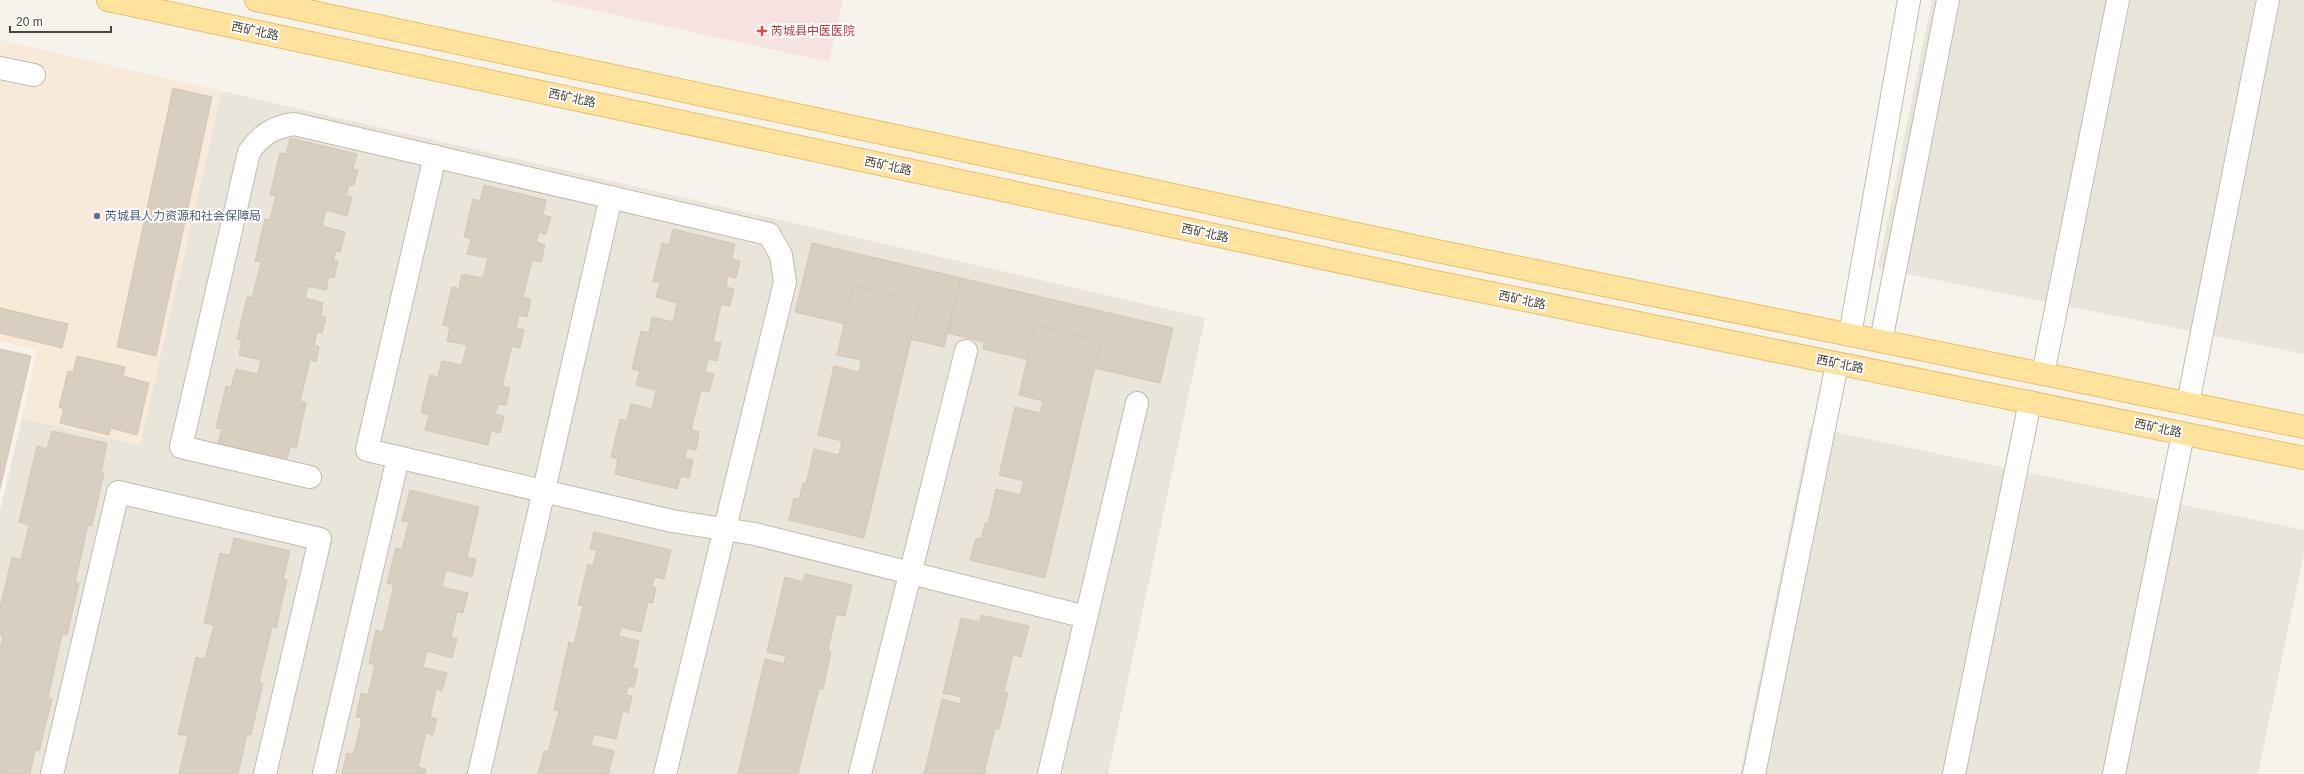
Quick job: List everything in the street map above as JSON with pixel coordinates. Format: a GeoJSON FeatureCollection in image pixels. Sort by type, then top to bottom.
{"type":"FeatureCollection","features":[{"type":"Feature","properties":{"kind":"main road","name":"西矿北路"},"geometry":{"type":"LineString","coordinates":[[108,0],[1426,280],[2304,458]]}},
{"type":"Feature","properties":{"kind":"main road"},"geometry":{"type":"LineString","coordinates":[[256,0],[1425,249],[2304,427]]}},
{"type":"Feature","properties":{"kind":"street"},"geometry":{"type":"LineString","coordinates":[[1850,335],[1909,0]]}},
{"type":"Feature","properties":{"kind":"street"},"geometry":{"type":"LineString","coordinates":[[1881,341],[1948,0]]}},
{"type":"Feature","properties":{"kind":"street"},"geometry":{"type":"LineString","coordinates":[[2043,374],[2118,0]]}},
{"type":"Feature","properties":{"kind":"street"},"geometry":{"type":"LineString","coordinates":[[2188,403],[2268,0]]}},
{"type":"Feature","properties":{"kind":"street"},"geometry":{"type":"LineString","coordinates":[[0,68],[34,75]]}},
{"type":"Feature","properties":{"kind":"street"},"geometry":{"type":"LineString","coordinates":[[310,477],[181,447],[249,152],[257,140],[268,132],[280,126],[294,124],[769,234],[781,255],[785,282],[665,774]]}},
{"type":"Feature","properties":{"kind":"street"},"geometry":{"type":"LineString","coordinates":[[435,156],[367,450],[672,521],[755,534],[1086,617]]}},
{"type":"Feature","properties":{"kind":"street"},"geometry":{"type":"LineString","coordinates":[[479,774],[612,197]]}},
{"type":"Feature","properties":{"kind":"street"},"geometry":{"type":"LineString","coordinates":[[860,774],[966,351]]}},
{"type":"Feature","properties":{"kind":"street"},"geometry":{"type":"LineString","coordinates":[[1754,774],[1837,364]]}},
{"type":"Feature","properties":{"kind":"street"},"geometry":{"type":"LineString","coordinates":[[1954,774],[2030,402]]}},
{"type":"Feature","properties":{"kind":"street"},"geometry":{"type":"LineString","coordinates":[[1049,774],[1137,403]]}},
{"type":"Feature","properties":{"kind":"street"},"geometry":{"type":"LineString","coordinates":[[2114,774],[2183,434]]}},
{"type":"Feature","properties":{"kind":"street"},"geometry":{"type":"LineString","coordinates":[[324,774],[398,458]]}},
{"type":"Feature","properties":{"kind":"street"},"geometry":{"type":"LineString","coordinates":[[52,774],[118,492],[320,539],[265,774]]}},
{"type":"Feature","properties":{"kind":"shaded area","name":"芮城县中医医院"},"geometry":{"type":"Polygon","coordinates":[[[547,0],[843,0],[829,62],[547,0]]]}},
{"type":"Feature","properties":{"kind":"shaded area"},"geometry":{"type":"Polygon","coordinates":[[[1932,0],[2304,0],[2304,354],[1878,268],[1932,0]]]}},
{"type":"Feature","properties":{"kind":"shaded area","name":"芮城县人力资源和社会保障局"},"geometry":{"type":"Polygon","coordinates":[[[0,40],[222,91],[140,445],[22,418],[37,350],[0,341],[0,40]]]}},
{"type":"Feature","properties":{"kind":"shaded area"},"geometry":{"type":"Polygon","coordinates":[[[222,91],[1205,318],[1108,774],[0,774],[0,512],[22,418],[140,445],[222,91]]]}},
{"type":"Feature","properties":{"kind":"shaded area"},"geometry":{"type":"Polygon","coordinates":[[[1810,427],[2304,530],[2304,552],[2258,774],[1740,774],[1810,427]]]}},
{"type":"Feature","properties":{"kind":"building"},"geometry":{"type":"Polygon","coordinates":[[[173,88],[212,97],[156,356],[117,347],[173,88]]]}},
{"type":"Feature","properties":{"kind":"building"},"geometry":{"type":"Polygon","coordinates":[[[290,138],[357,154],[353,169],[358,170],[354,185],[349,185],[346,195],[352,197],[347,216],[326,210],[322,226],[345,232],[340,252],[336,251],[333,260],[338,261],[334,278],[329,277],[326,290],[308,286],[305,298],[323,303],[321,316],[326,318],[322,333],[317,332],[314,345],[319,347],[316,362],[310,360],[300,401],[306,403],[296,448],[290,447],[286,463],[217,447],[222,429],[216,428],[226,386],[231,387],[236,369],[258,374],[261,360],[239,355],[242,340],[237,339],[247,297],[252,298],[261,262],[255,261],[265,219],[270,220],[276,196],[270,195],[280,153],[286,154],[290,138]]]}},
{"type":"Feature","properties":{"kind":"building"},"geometry":{"type":"Polygon","coordinates":[[[484,185],[546,200],[543,215],[551,217],[546,234],[539,232],[536,242],[545,245],[541,262],[532,260],[523,297],[531,299],[527,317],[519,315],[516,328],[524,330],[520,348],[512,346],[502,386],[510,388],[506,405],[498,404],[495,414],[504,416],[500,433],[491,431],[488,445],[425,430],[429,415],[421,413],[430,375],[438,377],[442,361],[462,365],[467,345],[447,341],[450,327],[443,325],[452,287],[459,289],[462,274],[483,278],[488,258],[467,254],[471,239],[464,237],[473,199],[480,201],[484,185]]]}},
{"type":"Feature","properties":{"kind":"building"},"geometry":{"type":"Polygon","coordinates":[[[673,229],[735,244],[732,259],[740,261],[736,278],[728,276],[726,287],[734,289],[730,306],[721,304],[713,341],[721,343],[717,361],[708,359],[705,372],[714,374],[709,392],[701,390],[691,430],[699,432],[696,450],[687,448],[685,458],[693,460],[689,478],[681,476],[677,489],[615,474],[618,459],[611,457],[620,419],[627,421],[631,404],[652,409],[656,390],[636,385],[640,371],[632,369],[641,331],[649,333],[652,317],[673,322],[677,303],[656,297],[660,283],[653,281],[662,243],[669,245],[673,229]]]}},
{"type":"Feature","properties":{"kind":"building"},"geometry":{"type":"Polygon","coordinates":[[[812,243],[961,278],[944,347],[795,312],[812,243]]]}},
{"type":"Feature","properties":{"kind":"building"},"geometry":{"type":"Polygon","coordinates":[[[961,278],[1173,328],[1160,383],[1086,366],[1084,373],[983,349],[984,342],[948,333],[961,278]]]}},
{"type":"Feature","properties":{"kind":"building"},"geometry":{"type":"Polygon","coordinates":[[[853,285],[920,301],[864,538],[789,520],[794,498],[799,499],[803,483],[806,484],[814,449],[839,455],[842,441],[818,435],[834,366],[859,372],[861,360],[837,355],[853,285]]]}},
{"type":"Feature","properties":{"kind":"building"},"geometry":{"type":"Polygon","coordinates":[[[0,308],[68,324],[62,348],[0,333],[0,308]]]}},
{"type":"Feature","properties":{"kind":"building"},"geometry":{"type":"Polygon","coordinates":[[[1035,325],[1101,341],[1045,578],[970,560],[976,538],[981,539],[985,523],[988,524],[996,489],[1020,495],[1024,481],[999,475],[1015,407],[1040,413],[1043,401],[1019,395],[1035,325]]]}},
{"type":"Feature","properties":{"kind":"building"},"geometry":{"type":"Polygon","coordinates":[[[0,349],[31,356],[0,489],[0,349]]]}},
{"type":"Feature","properties":{"kind":"building"},"geometry":{"type":"Polygon","coordinates":[[[77,356],[125,367],[123,376],[149,383],[137,435],[111,428],[109,435],[60,423],[64,409],[59,407],[68,371],[73,372],[77,356]]]}},
{"type":"Feature","properties":{"kind":"building"},"geometry":{"type":"Polygon","coordinates":[[[52,431],[107,443],[101,473],[104,473],[92,526],[88,525],[75,582],[79,583],[67,635],[62,634],[48,698],[52,699],[39,751],[35,750],[30,774],[0,774],[0,650],[3,636],[0,635],[0,608],[12,557],[21,560],[29,525],[19,522],[37,446],[47,449],[52,431]]]}},
{"type":"Feature","properties":{"kind":"building"},"geometry":{"type":"Polygon","coordinates":[[[410,490],[479,507],[467,557],[476,559],[472,577],[446,570],[442,587],[468,593],[463,613],[457,611],[451,638],[457,639],[452,658],[427,651],[423,667],[447,673],[442,691],[436,689],[430,717],[437,719],[433,735],[426,733],[418,767],[426,769],[425,774],[342,774],[347,753],[354,754],[362,718],[356,717],[361,693],[368,695],[375,665],[369,663],[376,630],[383,632],[394,585],[387,583],[396,548],[402,549],[409,522],[402,521],[410,490]]]}},
{"type":"Feature","properties":{"kind":"building"},"geometry":{"type":"Polygon","coordinates":[[[594,532],[671,550],[664,579],[654,577],[652,587],[656,588],[653,603],[648,602],[641,632],[621,627],[619,636],[639,641],[633,668],[638,669],[634,687],[628,686],[626,695],[632,696],[628,713],[623,711],[616,739],[594,734],[591,745],[614,751],[608,774],[538,774],[544,751],[548,752],[559,711],[554,710],[569,642],[574,644],[583,606],[578,605],[588,564],[593,566],[597,550],[590,549],[594,532]]]}},
{"type":"Feature","properties":{"kind":"building"},"geometry":{"type":"Polygon","coordinates":[[[234,538],[290,551],[283,579],[287,580],[276,628],[272,627],[259,682],[263,683],[251,735],[247,734],[238,774],[179,774],[188,736],[178,734],[196,657],[205,659],[214,625],[204,623],[220,553],[230,555],[234,538]]]}},
{"type":"Feature","properties":{"kind":"building"},"geometry":{"type":"Polygon","coordinates":[[[805,574],[852,585],[845,616],[836,614],[828,651],[831,652],[823,689],[819,688],[798,774],[738,774],[765,659],[784,664],[786,656],[767,652],[785,577],[803,582],[805,574]]]}},
{"type":"Feature","properties":{"kind":"building"},"geometry":{"type":"Polygon","coordinates":[[[981,615],[1029,626],[1021,657],[1013,655],[1004,692],[1008,693],[999,729],[995,728],[984,774],[924,774],[942,699],[960,704],[962,697],[943,693],[961,618],[980,622],[981,615]]]}},
{"type":"Feature","properties":{"kind":"place","name":"芮城县中医医院"},"geometry":{"type":"Point","coordinates":[762,31]}},
{"type":"Feature","properties":{"kind":"place","name":"芮城县人力资源和社会保障局"},"geometry":{"type":"Point","coordinates":[97,216]}}]}
